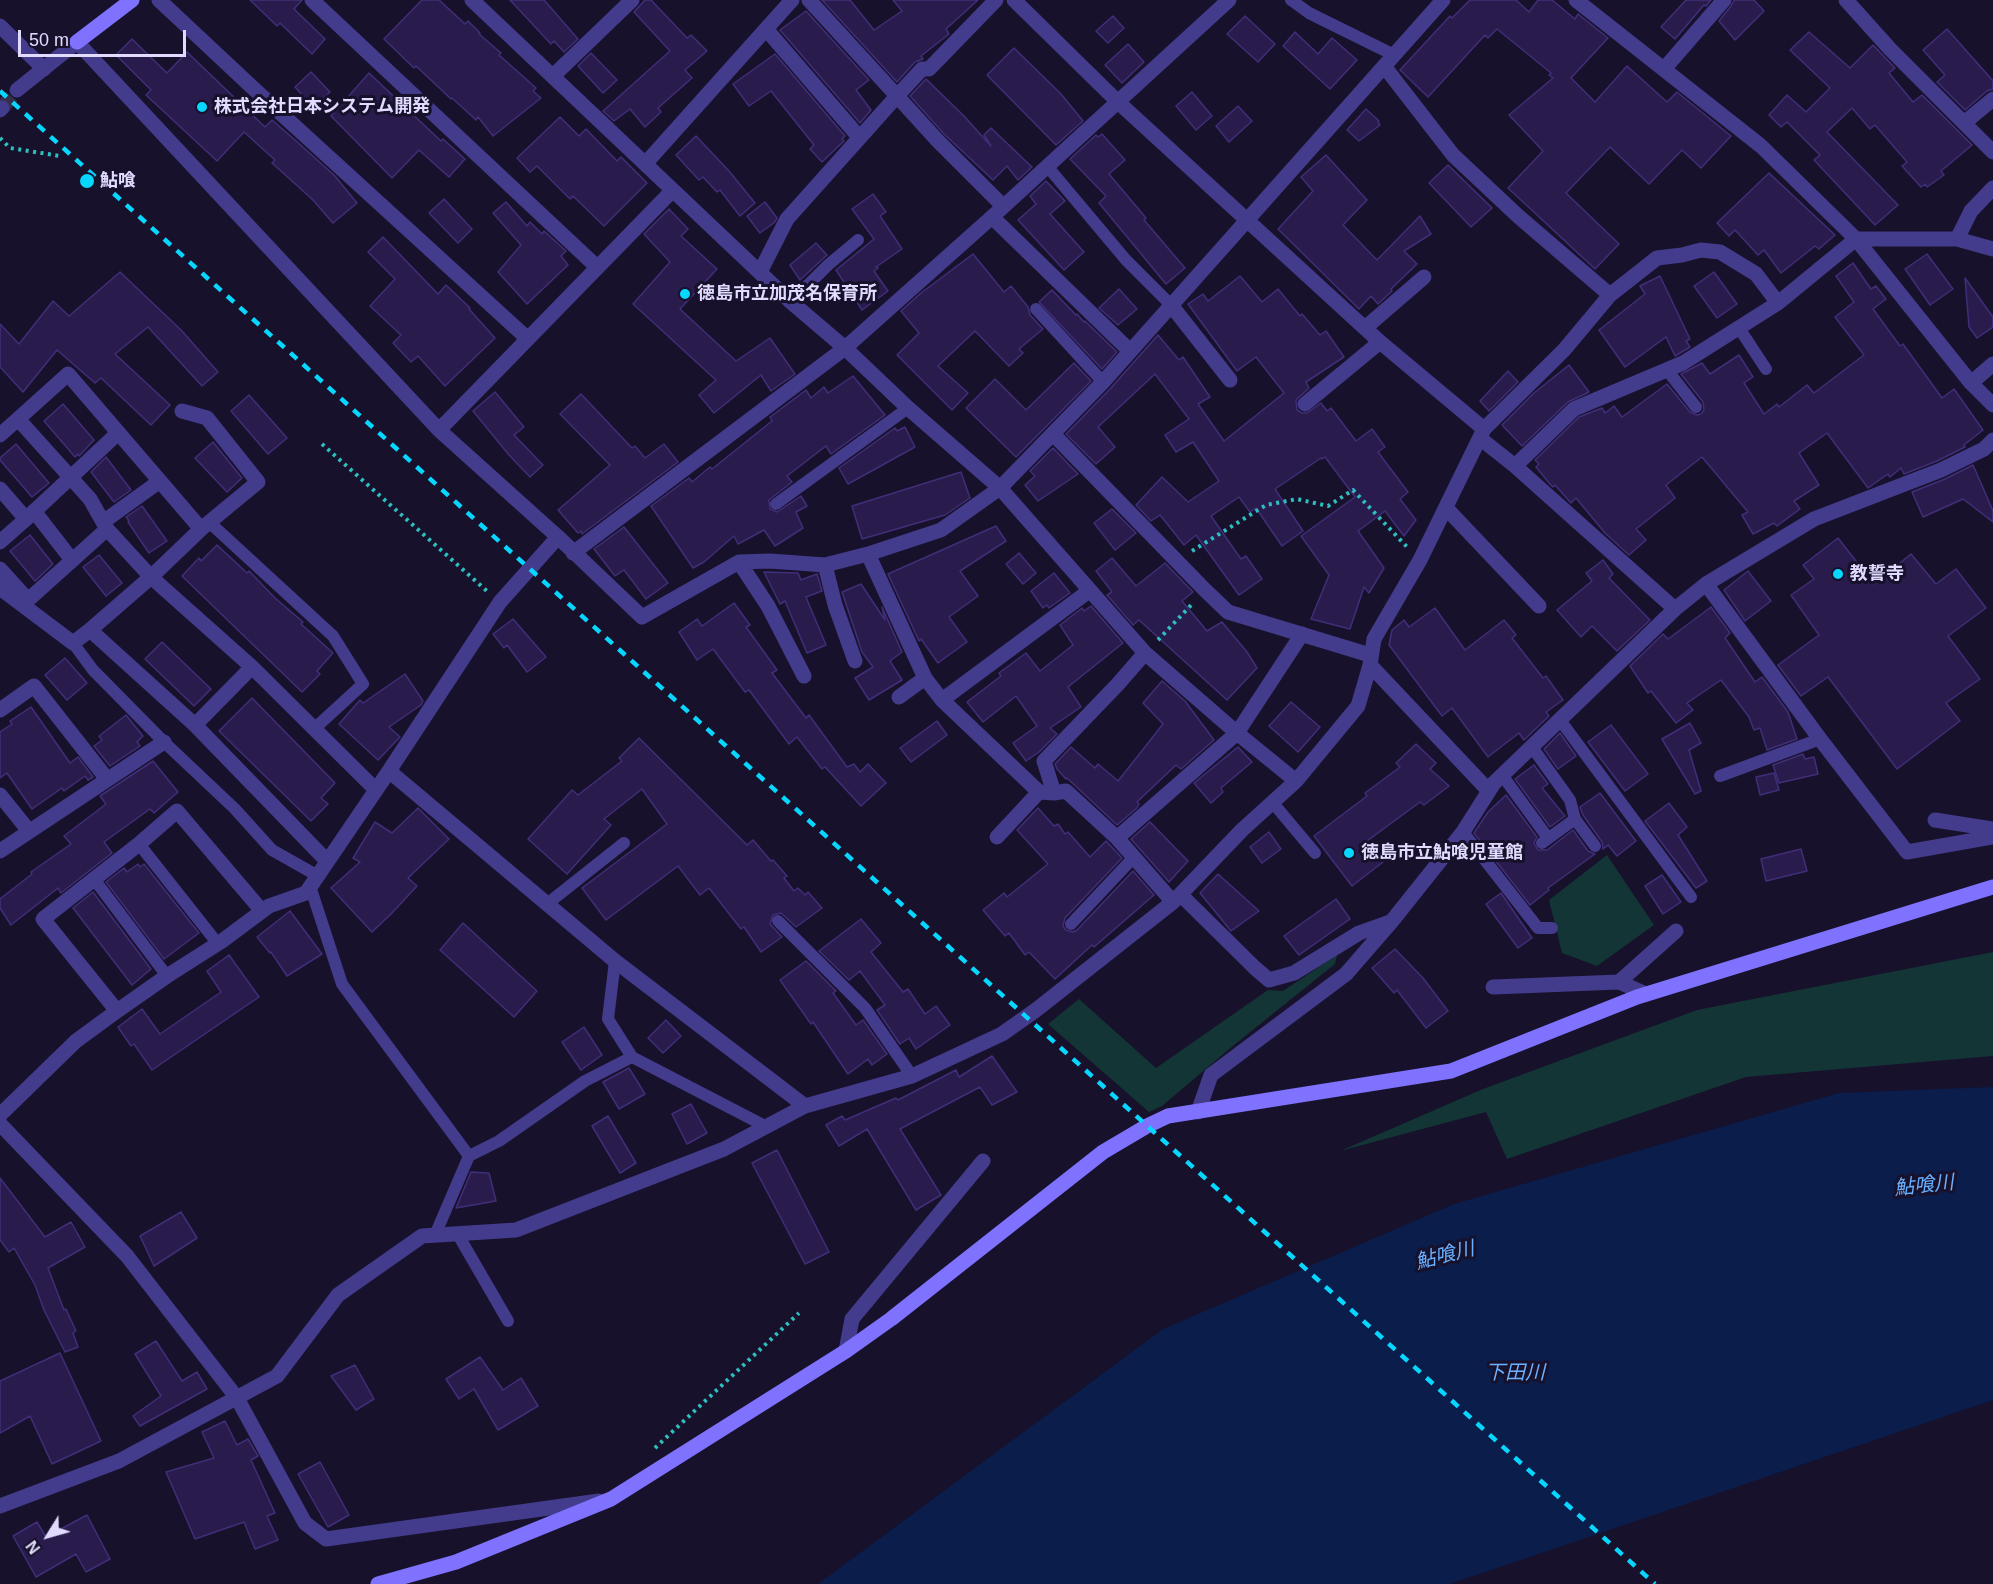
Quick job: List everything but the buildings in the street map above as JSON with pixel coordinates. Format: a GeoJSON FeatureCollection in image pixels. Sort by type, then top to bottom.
{"type":"FeatureCollection","features":[{"type":"Feature","properties":{"kind":"street"},"geometry":{"type":"LineString","coordinates":[[17,90],[132,0]]}},
{"type":"Feature","properties":{"kind":"street"},"geometry":{"type":"LineString","coordinates":[[159,0],[528,339]]}},
{"type":"Feature","properties":{"kind":"street"},"geometry":{"type":"LineString","coordinates":[[312,0],[597,267]]}},
{"type":"Feature","properties":{"kind":"street"},"geometry":{"type":"LineString","coordinates":[[473,0],[791,302],[1000,488],[1144,653],[1296,781]]}},
{"type":"Feature","properties":{"kind":"street"},"geometry":{"type":"LineString","coordinates":[[553,76],[632,0]]}},
{"type":"Feature","properties":{"kind":"street"},"geometry":{"type":"LineString","coordinates":[[645,164],[792,0]]}},
{"type":"Feature","properties":{"kind":"street"},"geometry":{"type":"LineString","coordinates":[[809,0],[937,140],[1003,206]]}},
{"type":"Feature","properties":{"kind":"street"},"geometry":{"type":"LineString","coordinates":[[760,272],[787,219],[922,69],[929,69],[996,0]]}},
{"type":"Feature","properties":{"kind":"street"},"geometry":{"type":"LineString","coordinates":[[1014,0],[1118,102],[1483,434],[1515,466],[1675,609]]}},
{"type":"Feature","properties":{"kind":"street"},"geometry":{"type":"LineString","coordinates":[[573,553],[845,348],[1229,0]]}},
{"type":"Feature","properties":{"kind":"street"},"geometry":{"type":"LineString","coordinates":[[78,42],[439,430],[558,537],[642,617],[739,562],[770,561],[825,565],[868,554],[941,530],[1000,488],[1102,382],[1443,0]]}},
{"type":"Feature","properties":{"kind":"street"},"geometry":{"type":"LineString","coordinates":[[1576,0],[1761,146],[1856,239],[1971,383],[1993,405]]}},
{"type":"Feature","properties":{"kind":"street"},"geometry":{"type":"LineString","coordinates":[[1664,69],[1724,0]]}},
{"type":"Feature","properties":{"kind":"street"},"geometry":{"type":"LineString","coordinates":[[1846,0],[1890,49],[1993,152]]}},
{"type":"Feature","properties":{"kind":"street"},"geometry":{"type":"LineString","coordinates":[[0,26],[44,69]]}},
{"type":"Feature","properties":{"kind":"street"},"geometry":{"type":"LineString","coordinates":[[766,29],[859,137]]}},
{"type":"Feature","properties":{"kind":"street"},"geometry":{"type":"LineString","coordinates":[[1389,61],[1453,155],[1518,216],[1610,295]]}},
{"type":"Feature","properties":{"kind":"street"},"geometry":{"type":"LineString","coordinates":[[1964,123],[1993,99]]}},
{"type":"Feature","properties":{"kind":"street"},"geometry":{"type":"LineString","coordinates":[[1957,239],[1971,211],[1993,188]]}},
{"type":"Feature","properties":{"kind":"street"},"geometry":{"type":"LineString","coordinates":[[439,430],[673,190]]}},
{"type":"Feature","properties":{"kind":"street"},"geometry":{"type":"LineString","coordinates":[[992,217],[1130,351]]}},
{"type":"Feature","properties":{"kind":"street"},"geometry":{"type":"LineString","coordinates":[[1515,466],[1574,409],[1683,363],[1778,303],[1856,239],[1957,239],[1993,249]]}},
{"type":"Feature","properties":{"kind":"street"},"geometry":{"type":"LineString","coordinates":[[0,1506],[119,1461],[277,1376],[338,1295],[422,1236],[516,1230],[724,1149],[805,1106],[912,1076],[1002,1034],[1036,1010],[1177,898],[1242,830],[1296,781],[1358,706],[1374,639],[1420,560],[1483,434],[1564,350],[1610,295],[1657,258],[1701,250],[1720,252],[1756,274],[1778,303]]}},
{"type":"Feature","properties":{"kind":"street"},"geometry":{"type":"LineString","coordinates":[[1365,328],[1424,277]]}},
{"type":"Feature","properties":{"kind":"street"},"geometry":{"type":"LineString","coordinates":[[1171,305],[1230,380]]}},
{"type":"Feature","properties":{"kind":"street"},"geometry":{"type":"LineString","coordinates":[[1305,404],[1380,342]]}},
{"type":"Feature","properties":{"kind":"street"},"geometry":{"type":"LineString","coordinates":[[1971,383],[1993,363]]}},
{"type":"Feature","properties":{"kind":"street"},"geometry":{"type":"LineString","coordinates":[[0,435],[68,374],[160,482],[205,525]]}},
{"type":"Feature","properties":{"kind":"street"},"geometry":{"type":"LineString","coordinates":[[0,588],[73,643],[151,578],[205,525],[258,482],[207,418],[182,411]]}},
{"type":"Feature","properties":{"kind":"street"},"geometry":{"type":"LineString","coordinates":[[18,419],[90,499],[105,526],[151,578],[252,667],[376,790]]}},
{"type":"Feature","properties":{"kind":"street"},"geometry":{"type":"LineString","coordinates":[[0,542],[118,432]]}},
{"type":"Feature","properties":{"kind":"street"},"geometry":{"type":"LineString","coordinates":[[1053,434],[1228,612],[1302,634],[1370,660],[1488,790]]}},
{"type":"Feature","properties":{"kind":"street"},"geometry":{"type":"LineString","coordinates":[[1198,1112],[1211,1075],[1346,974],[1463,832],[1488,790],[1675,609],[1706,584],[1814,519],[1941,470],[1984,449],[1993,440]]}},
{"type":"Feature","properties":{"kind":"street"},"geometry":{"type":"LineString","coordinates":[[0,569],[28,600],[105,526],[160,482]]}},
{"type":"Feature","properties":{"kind":"street"},"geometry":{"type":"LineString","coordinates":[[0,489],[30,515],[72,560]]}},
{"type":"Feature","properties":{"kind":"street"},"geometry":{"type":"LineString","coordinates":[[1446,508],[1539,606]]}},
{"type":"Feature","properties":{"kind":"street"},"geometry":{"type":"LineString","coordinates":[[0,1115],[76,1041],[117,1011],[218,944],[268,906],[306,893],[500,602],[558,537]]}},
{"type":"Feature","properties":{"kind":"street"},"geometry":{"type":"LineString","coordinates":[[868,554],[925,678],[942,700],[1046,793]]}},
{"type":"Feature","properties":{"kind":"street"},"geometry":{"type":"LineString","coordinates":[[739,562],[768,606],[804,676]]}},
{"type":"Feature","properties":{"kind":"street"},"geometry":{"type":"LineString","coordinates":[[825,565],[835,605],[855,661]]}},
{"type":"Feature","properties":{"kind":"street"},"geometry":{"type":"LineString","coordinates":[[1706,584],[1907,852],[1993,837]]}},
{"type":"Feature","properties":{"kind":"street"},"geometry":{"type":"LineString","coordinates":[[942,700],[1089,591]]}},
{"type":"Feature","properties":{"kind":"street"},"geometry":{"type":"LineString","coordinates":[[90,630],[195,725],[327,861]]}},
{"type":"Feature","properties":{"kind":"street"},"geometry":{"type":"LineString","coordinates":[[1117,838],[1237,733],[1302,634]]}},
{"type":"Feature","properties":{"kind":"street"},"geometry":{"type":"LineString","coordinates":[[1046,793],[1044,761],[1118,684],[1144,653]]}},
{"type":"Feature","properties":{"kind":"street"},"geometry":{"type":"LineString","coordinates":[[195,725],[252,667]]}},
{"type":"Feature","properties":{"kind":"street"},"geometry":{"type":"LineString","coordinates":[[899,697],[925,678]]}},
{"type":"Feature","properties":{"kind":"street"},"geometry":{"type":"LineString","coordinates":[[0,710],[34,686],[107,779]]}},
{"type":"Feature","properties":{"kind":"street"},"geometry":{"type":"LineString","coordinates":[[0,851],[164,742]]}},
{"type":"Feature","properties":{"kind":"street"},"geometry":{"type":"LineString","coordinates":[[389,771],[615,961],[805,1106]]}},
{"type":"Feature","properties":{"kind":"street"},"geometry":{"type":"LineString","coordinates":[[997,837],[1046,793],[1066,791],[1177,898],[1269,980],[1294,973],[1359,933],[1392,921]]}},
{"type":"Feature","properties":{"kind":"street"},"geometry":{"type":"LineString","coordinates":[[0,795],[29,831]]}},
{"type":"Feature","properties":{"kind":"street"},"geometry":{"type":"LineString","coordinates":[[117,1011],[43,919],[139,844],[177,811],[262,911]]}},
{"type":"Feature","properties":{"kind":"street"},"geometry":{"type":"LineString","coordinates":[[1935,820],[1993,829]]}},
{"type":"Feature","properties":{"kind":"street"},"geometry":{"type":"LineString","coordinates":[[378,1584],[456,1562],[611,1499],[846,1351],[891,1319],[1103,1152],[1168,1116],[1451,1071],[1646,994],[1993,886]]}},
{"type":"Feature","properties":{"kind":"street"},"geometry":{"type":"LineString","coordinates":[[1619,982],[1676,931]]}},
{"type":"Feature","properties":{"kind":"street"},"geometry":{"type":"LineString","coordinates":[[1493,987],[1619,982],[1646,994]]}},
{"type":"Feature","properties":{"kind":"street"},"geometry":{"type":"LineString","coordinates":[[0,1124],[127,1256],[237,1398],[305,1523],[326,1539],[611,1499]]}},
{"type":"Feature","properties":{"kind":"street"},"geometry":{"type":"LineString","coordinates":[[846,1351],[852,1319],[983,1161]]}},
{"type":"Feature","properties":{"kind":"lane"},"geometry":{"type":"LineString","coordinates":[[1291,0],[1389,61]]}},
{"type":"Feature","properties":{"kind":"lane"},"geometry":{"type":"LineString","coordinates":[[1047,166],[1126,260],[1171,305]]}},
{"type":"Feature","properties":{"kind":"lane"},"geometry":{"type":"LineString","coordinates":[[791,302],[828,265],[858,240]]}},
{"type":"Feature","properties":{"kind":"lane"},"geometry":{"type":"LineString","coordinates":[[1036,309],[1102,382]]}},
{"type":"Feature","properties":{"kind":"lane"},"geometry":{"type":"LineString","coordinates":[[1739,328],[1766,369]]}},
{"type":"Feature","properties":{"kind":"lane"},"geometry":{"type":"LineString","coordinates":[[1667,370],[1696,407]]}},
{"type":"Feature","properties":{"kind":"lane"},"geometry":{"type":"LineString","coordinates":[[776,504],[908,408]]}},
{"type":"Feature","properties":{"kind":"lane"},"geometry":{"type":"LineString","coordinates":[[205,525],[333,636],[363,684],[314,729]]}},
{"type":"Feature","properties":{"kind":"lane"},"geometry":{"type":"LineString","coordinates":[[73,643],[93,670],[235,809],[272,850],[314,881],[342,984],[469,1156]]}},
{"type":"Feature","properties":{"kind":"lane"},"geometry":{"type":"LineString","coordinates":[[1560,720],[1691,897]]}},
{"type":"Feature","properties":{"kind":"lane"},"geometry":{"type":"LineString","coordinates":[[1720,776],[1820,739]]}},
{"type":"Feature","properties":{"kind":"lane"},"geometry":{"type":"LineString","coordinates":[[1532,747],[1570,800],[1575,819],[1595,846]]}},
{"type":"Feature","properties":{"kind":"lane"},"geometry":{"type":"LineString","coordinates":[[1502,776],[1545,841],[1575,819]]}},
{"type":"Feature","properties":{"kind":"lane"},"geometry":{"type":"LineString","coordinates":[[1273,803],[1315,853]]}},
{"type":"Feature","properties":{"kind":"lane"},"geometry":{"type":"LineString","coordinates":[[1463,832],[1538,928],[1552,928]]}},
{"type":"Feature","properties":{"kind":"lane"},"geometry":{"type":"LineString","coordinates":[[547,904],[624,843]]}},
{"type":"Feature","properties":{"kind":"lane"},"geometry":{"type":"LineString","coordinates":[[139,844],[218,944]]}},
{"type":"Feature","properties":{"kind":"lane"},"geometry":{"type":"LineString","coordinates":[[1071,924],[1134,857]]}},
{"type":"Feature","properties":{"kind":"lane"},"geometry":{"type":"LineString","coordinates":[[94,879],[167,976]]}},
{"type":"Feature","properties":{"kind":"lane"},"geometry":{"type":"LineString","coordinates":[[778,921],[865,1008],[912,1076]]}},
{"type":"Feature","properties":{"kind":"lane"},"geometry":{"type":"LineString","coordinates":[[615,961],[608,1019],[632,1057],[767,1127]]}},
{"type":"Feature","properties":{"kind":"lane"},"geometry":{"type":"LineString","coordinates":[[435,1235],[469,1156],[499,1140],[585,1081],[632,1057]]}},
{"type":"Feature","properties":{"kind":"lane"},"geometry":{"type":"LineString","coordinates":[[457,1233],[508,1321]]}},
{"type":"Feature","properties":{"kind":"path"},"geometry":{"type":"LineString","coordinates":[[0,138],[10,148],[60,156]]}},
{"type":"Feature","properties":{"kind":"path"},"geometry":{"type":"LineString","coordinates":[[322,444],[500,602]]}},
{"type":"Feature","properties":{"kind":"path"},"geometry":{"type":"LineString","coordinates":[[1176,561],[1266,505],[1297,499],[1328,506],[1353,490],[1420,560]]}},
{"type":"Feature","properties":{"kind":"path"},"geometry":{"type":"LineString","coordinates":[[1144,653],[1205,590]]}},
{"type":"Feature","properties":{"kind":"path"},"geometry":{"type":"LineString","coordinates":[[649,1475],[643,1460],[799,1313]]}},
{"type":"Feature","properties":{"kind":"green space"},"geometry":{"type":"Polygon","coordinates":[[[1607,855],[1654,925],[1597,966],[1562,953],[1549,900],[1607,855]]]}},
{"type":"Feature","properties":{"kind":"green space"},"geometry":{"type":"Polygon","coordinates":[[[1993,952],[1993,1056],[1746,1077],[1507,1159],[1486,1112],[1340,1151],[1483,1089],[1697,1010],[1993,952]]]}},
{"type":"Feature","properties":{"kind":"green space"},"geometry":{"type":"Polygon","coordinates":[[[1337,955],[1335,964],[1162,1106],[1149,1112],[1048,1024],[1079,999],[1156,1068],[1268,990],[1283,991],[1337,955]]]}},
{"type":"Feature","properties":{"kind":"water","name":"下田川"},"geometry":{"type":"Polygon","coordinates":[[[1993,1087],[1993,1400],[1450,1584],[818,1584],[1163,1329],[1454,1204],[1839,1093],[1993,1087]]]}},
{"type":"Feature","properties":{"kind":"tunnel"},"geometry":{"type":"LineString","coordinates":[[2,108],[17,90]]}},
{"type":"Feature","properties":{"kind":"railway"},"geometry":{"type":"LineString","coordinates":[[0,91],[1655,1584]]}},
{"type":"Feature","properties":{"kind":"place","name":"株式会社日本システム開発"},"geometry":{"type":"Point","coordinates":[202,107]}},
{"type":"Feature","properties":{"kind":"place","name":"鮎喰"},"geometry":{"type":"Point","coordinates":[87,181]}},
{"type":"Feature","properties":{"kind":"place","name":"徳島市立加茂名保育所"},"geometry":{"type":"Point","coordinates":[685,294]}},
{"type":"Feature","properties":{"kind":"place","name":"教誓寺"},"geometry":{"type":"Point","coordinates":[1838,574]}},
{"type":"Feature","properties":{"kind":"place","name":"徳島市立鮎喰児童館"},"geometry":{"type":"Point","coordinates":[1349,853]}},
{"type":"Feature","properties":{"kind":"water label","name":"鮎喰川"},"geometry":{"type":"Point","coordinates":[1924,1186]}},
{"type":"Feature","properties":{"kind":"water label","name":"鮎喰川"},"geometry":{"type":"Point","coordinates":[1445,1256]}}]}
